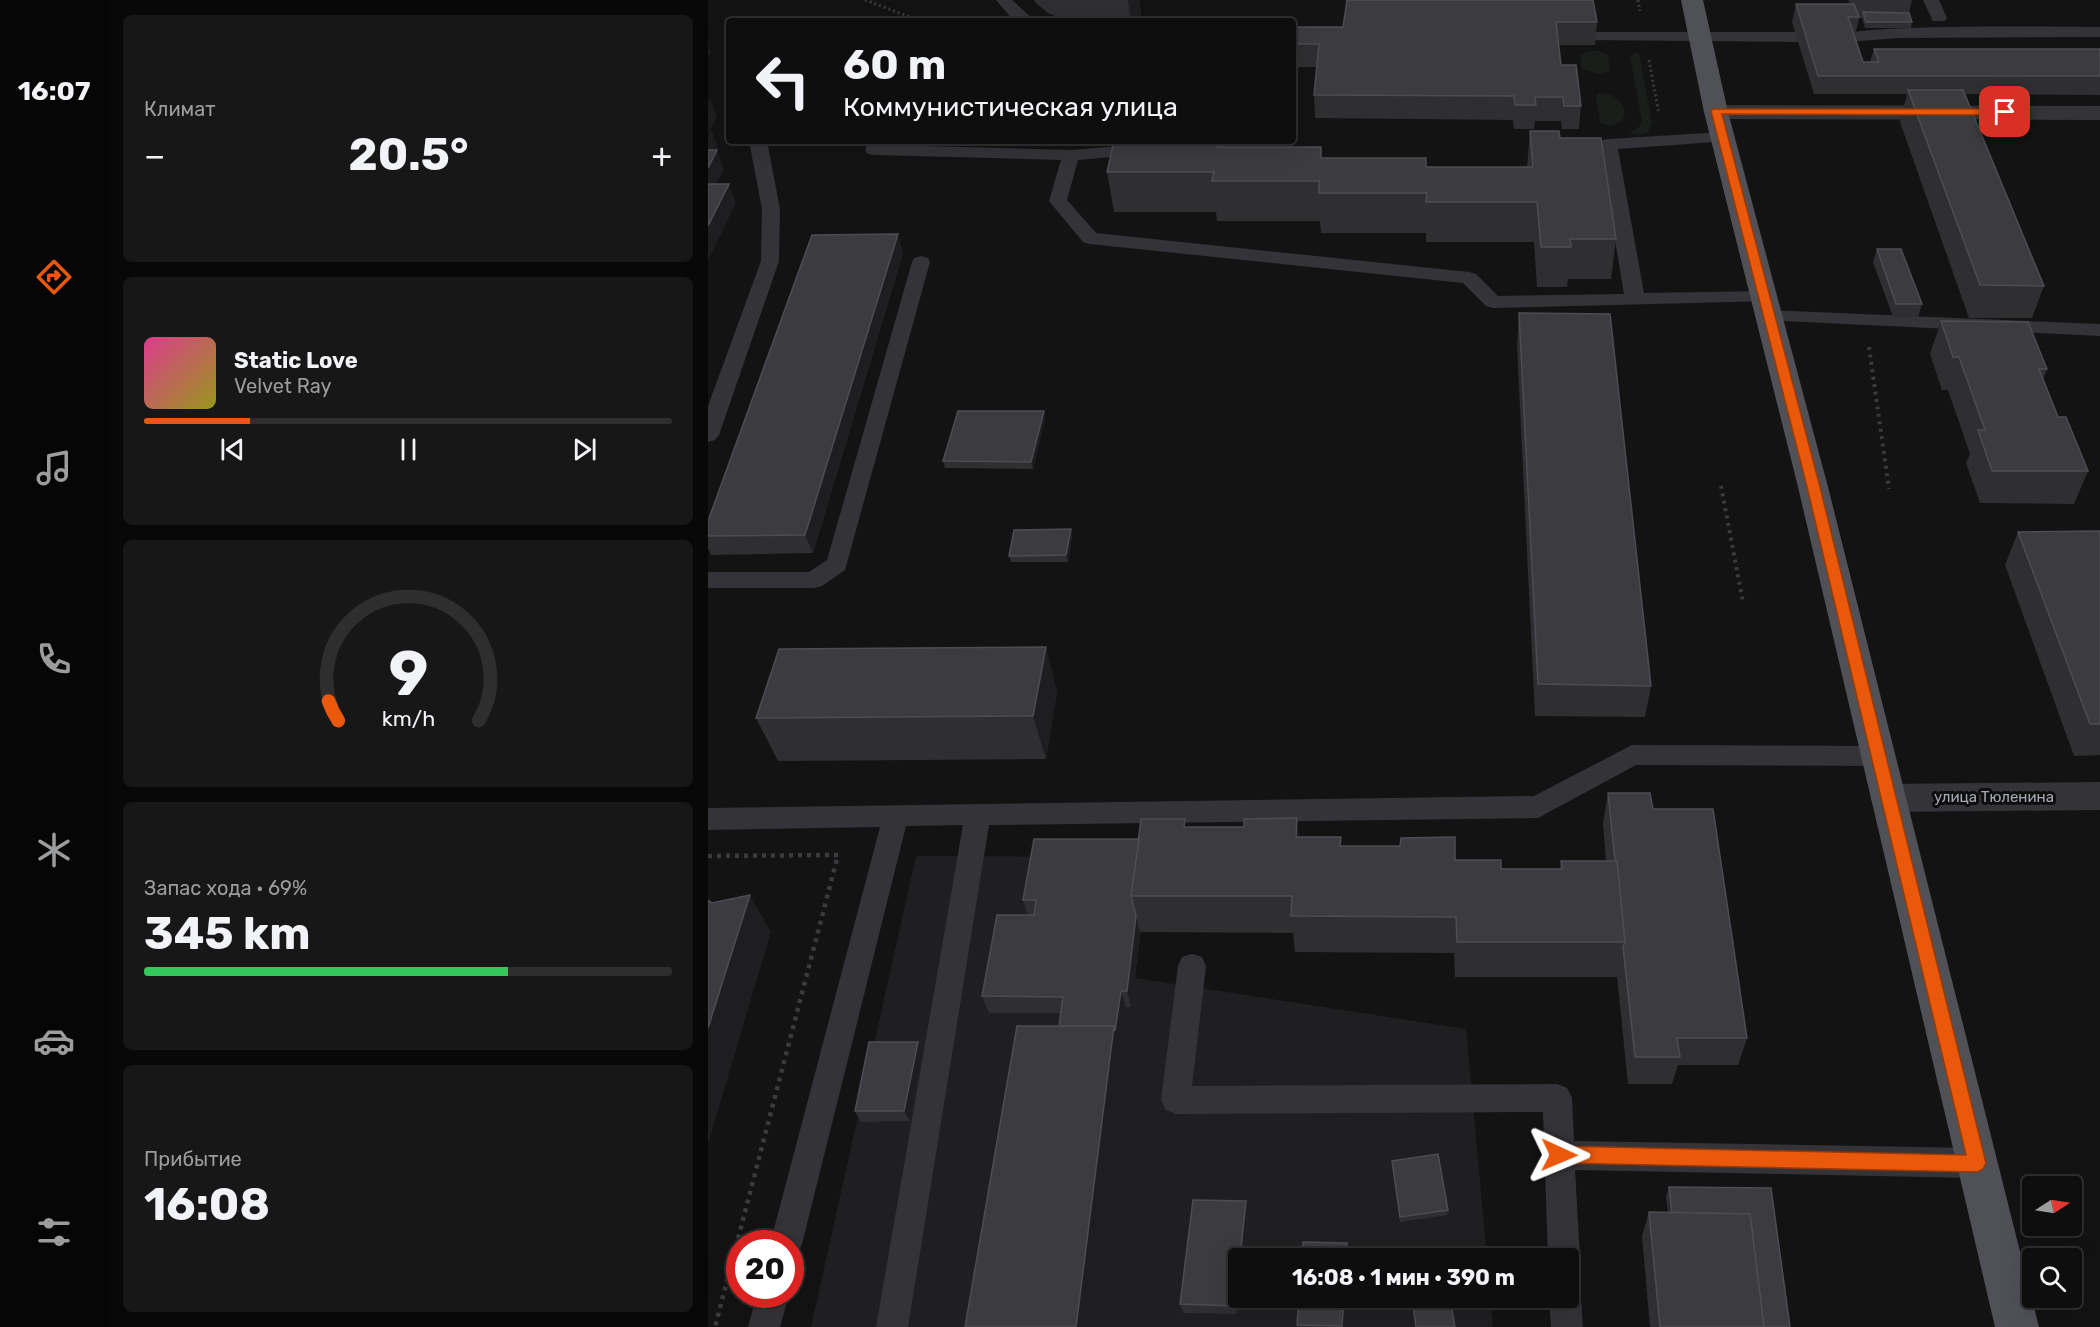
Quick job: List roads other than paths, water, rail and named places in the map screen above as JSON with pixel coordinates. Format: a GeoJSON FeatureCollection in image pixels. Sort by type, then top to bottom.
{"type":"FeatureCollection","features":[{"type":"Feature","properties":{"kind":"main road"},"geometry":{"type":"LineString","coordinates":[[1692,0],[1720,124],[1814,487],[2017,1327]]}},
{"type":"Feature","properties":{"kind":"street"},"geometry":{"type":"LineString","coordinates":[[1720,124],[2100,113]]}},
{"type":"Feature","properties":{"kind":"street","name":"улица Тюленина"},"geometry":{"type":"LineString","coordinates":[[1888,798],[2100,796]]}},
{"type":"Feature","properties":{"kind":"lane"},"geometry":{"type":"LineString","coordinates":[[1004,0],[1021,18]]}},
{"type":"Feature","properties":{"kind":"lane"},"geometry":{"type":"LineString","coordinates":[[1930,0],[1939,18]]}},
{"type":"Feature","properties":{"kind":"lane"},"geometry":{"type":"LineString","coordinates":[[1596,19],[1596,37],[1797,37]]}},
{"type":"Feature","properties":{"kind":"lane"},"geometry":{"type":"LineString","coordinates":[[1845,37],[1900,33],[2100,32]]}},
{"type":"Feature","properties":{"kind":"lane"},"geometry":{"type":"LineString","coordinates":[[1635,299],[1608,144],[1720,124]]}},
{"type":"Feature","properties":{"kind":"lane"},"geometry":{"type":"LineString","coordinates":[[708,435],[770,261],[771,209],[759,144]]}},
{"type":"Feature","properties":{"kind":"lane"},"geometry":{"type":"LineString","coordinates":[[877,144],[874,150],[1071,155],[1127,151],[1128,144]]}},
{"type":"Feature","properties":{"kind":"lane"},"geometry":{"type":"LineString","coordinates":[[1071,155],[1058,201],[1090,238],[1469,278],[1493,302],[1635,299],[1766,307],[1865,320],[2100,330]]}},
{"type":"Feature","properties":{"kind":"lane"},"geometry":{"type":"LineString","coordinates":[[708,580],[814,580],[837,564],[921,262]]}},
{"type":"Feature","properties":{"kind":"lane"},"geometry":{"type":"LineString","coordinates":[[708,819],[1538,807],[1632,756],[1878,756]]}},
{"type":"Feature","properties":{"kind":"lane"},"geometry":{"type":"LineString","coordinates":[[892,1327],[978,814]]}},
{"type":"Feature","properties":{"kind":"lane"},"geometry":{"type":"LineString","coordinates":[[790,1230],[896,816]]}},
{"type":"Feature","properties":{"kind":"lane"},"geometry":{"type":"LineString","coordinates":[[1192,966],[1176,1100],[1557,1098],[1564,1248]]}},
{"type":"Feature","properties":{"kind":"lane"},"geometry":{"type":"LineString","coordinates":[[1559,1155],[1977,1163]]}},
{"type":"Feature","properties":{"kind":"lane"},"geometry":{"type":"LineString","coordinates":[[764,1327],[769,1308]]}},
{"type":"Feature","properties":{"kind":"lane"},"geometry":{"type":"LineString","coordinates":[[1566,1308],[1567,1327]]}}]}
